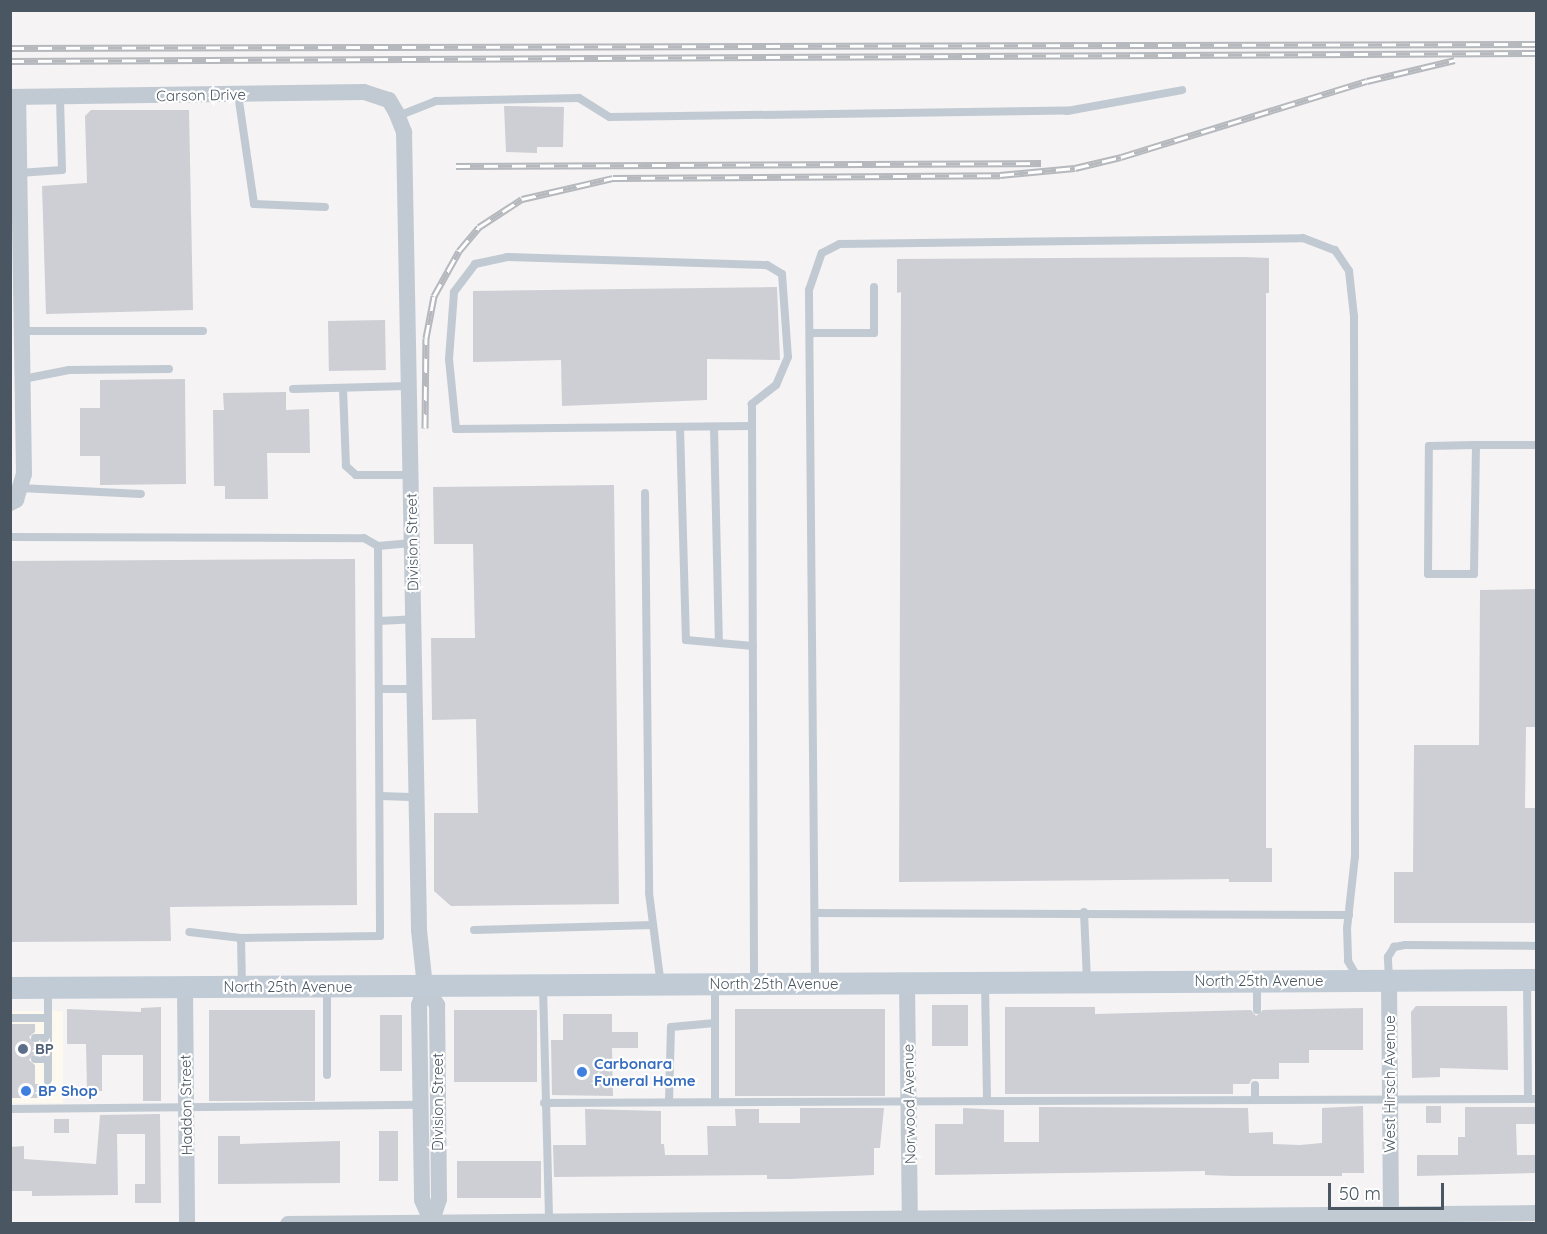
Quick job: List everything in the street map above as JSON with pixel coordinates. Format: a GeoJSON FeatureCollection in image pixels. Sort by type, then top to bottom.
{"type":"FeatureCollection","features":[{"type":"Feature","properties":{"kind":"main road","name":"North 25th Avenue"},"geometry":{"type":"LineString","coordinates":[[10,988],[1532,980]]}},
{"type":"Feature","properties":{"kind":"street","name":"Carson Drive"},"geometry":{"type":"LineString","coordinates":[[14,97],[364,92],[389,100]]}},
{"type":"Feature","properties":{"kind":"street"},"geometry":{"type":"LineString","coordinates":[[14,97],[19,173],[24,474],[15,497]]}},
{"type":"Feature","properties":{"kind":"street","name":"Division Street"},"geometry":{"type":"LineString","coordinates":[[389,100],[404,132],[419,930],[425,987],[419,1005],[423,1202],[431,1222]]}},
{"type":"Feature","properties":{"kind":"street","name":"West Hirsch Avenue"},"geometry":{"type":"LineString","coordinates":[[1389,981],[1391,1218]]}},
{"type":"Feature","properties":{"kind":"street","name":"Norwood Avenue"},"geometry":{"type":"LineString","coordinates":[[907,984],[910,1220]]}},
{"type":"Feature","properties":{"kind":"street","name":"Haddon Street"},"geometry":{"type":"LineString","coordinates":[[185,987],[187,1224]]}},
{"type":"Feature","properties":{"kind":"street","name":"Division Street"},"geometry":{"type":"LineString","coordinates":[[425,987],[437,1005],[439,1199],[431,1222]]}},
{"type":"Feature","properties":{"kind":"street"},"geometry":{"type":"LineString","coordinates":[[288,1224],[1391,1218],[1536,1213]]}},
{"type":"Feature","properties":{"kind":"lane"},"geometry":{"type":"LineString","coordinates":[[398,116],[436,101],[579,98],[610,117],[1067,111],[1182,90]]}},
{"type":"Feature","properties":{"kind":"lane"},"geometry":{"type":"LineString","coordinates":[[238,94],[254,204],[325,207]]}},
{"type":"Feature","properties":{"kind":"lane"},"geometry":{"type":"LineString","coordinates":[[19,173],[62,170],[60,97]]}},
{"type":"Feature","properties":{"kind":"lane"},"geometry":{"type":"LineString","coordinates":[[815,984],[809,290],[822,253],[840,244],[1302,238],[1335,250],[1349,271],[1354,316],[1355,856],[1349,915],[1348,961],[1360,981]]}},
{"type":"Feature","properties":{"kind":"lane"},"geometry":{"type":"LineString","coordinates":[[752,426],[456,429],[449,359],[454,292],[476,264],[507,257],[767,265],[782,274],[788,357],[776,385],[752,404],[754,984]]}},
{"type":"Feature","properties":{"kind":"lane"},"geometry":{"type":"LineString","coordinates":[[810,333],[874,333],[874,287]]}},
{"type":"Feature","properties":{"kind":"lane"},"geometry":{"type":"LineString","coordinates":[[22,331],[203,331]]}},
{"type":"Feature","properties":{"kind":"lane"},"geometry":{"type":"LineString","coordinates":[[23,379],[69,370],[169,369]]}},
{"type":"Feature","properties":{"kind":"lane"},"geometry":{"type":"LineString","coordinates":[[293,389],[408,386]]}},
{"type":"Feature","properties":{"kind":"lane"},"geometry":{"type":"LineString","coordinates":[[343,388],[346,466],[356,475],[410,475]]}},
{"type":"Feature","properties":{"kind":"lane"},"geometry":{"type":"LineString","coordinates":[[680,427],[686,640],[753,646]]}},
{"type":"Feature","properties":{"kind":"lane"},"geometry":{"type":"LineString","coordinates":[[714,427],[719,643]]}},
{"type":"Feature","properties":{"kind":"lane"},"geometry":{"type":"LineString","coordinates":[[1476,445],[1474,574],[1428,574],[1429,446],[1476,445],[1536,445]]}},
{"type":"Feature","properties":{"kind":"lane"},"geometry":{"type":"LineString","coordinates":[[645,493],[649,893],[661,985]]}},
{"type":"Feature","properties":{"kind":"lane"},"geometry":{"type":"LineString","coordinates":[[15,497],[141,494]]}},
{"type":"Feature","properties":{"kind":"lane"},"geometry":{"type":"LineString","coordinates":[[10,537],[364,538],[378,546],[412,543]]}},
{"type":"Feature","properties":{"kind":"lane"},"geometry":{"type":"LineString","coordinates":[[189,932],[241,938],[380,936],[381,689],[378,546]]}},
{"type":"Feature","properties":{"kind":"lane"},"geometry":{"type":"LineString","coordinates":[[379,621],[413,619]]}},
{"type":"Feature","properties":{"kind":"lane"},"geometry":{"type":"LineString","coordinates":[[381,689],[414,689]]}},
{"type":"Feature","properties":{"kind":"lane"},"geometry":{"type":"LineString","coordinates":[[381,796],[417,797]]}},
{"type":"Feature","properties":{"kind":"lane"},"geometry":{"type":"LineString","coordinates":[[814,913],[1084,912],[1349,915]]}},
{"type":"Feature","properties":{"kind":"lane"},"geometry":{"type":"LineString","coordinates":[[1084,912],[1087,982]]}},
{"type":"Feature","properties":{"kind":"lane"},"geometry":{"type":"LineString","coordinates":[[474,930],[653,925]]}},
{"type":"Feature","properties":{"kind":"lane"},"geometry":{"type":"LineString","coordinates":[[241,938],[242,987]]}},
{"type":"Feature","properties":{"kind":"lane"},"geometry":{"type":"LineString","coordinates":[[1389,981],[1388,957],[1394,947],[1536,945]]}},
{"type":"Feature","properties":{"kind":"lane"},"geometry":{"type":"LineString","coordinates":[[544,1103],[1255,1098],[1532,1099],[1532,980]]}},
{"type":"Feature","properties":{"kind":"lane"},"geometry":{"type":"LineString","coordinates":[[1257,981],[1257,1010]]}},
{"type":"Feature","properties":{"kind":"lane"},"geometry":{"type":"LineString","coordinates":[[985,983],[987,1101]]}},
{"type":"Feature","properties":{"kind":"lane"},"geometry":{"type":"LineString","coordinates":[[715,985],[715,1102]]}},
{"type":"Feature","properties":{"kind":"lane"},"geometry":{"type":"LineString","coordinates":[[543,986],[544,1103],[549,1221]]}},
{"type":"Feature","properties":{"kind":"lane"},"geometry":{"type":"LineString","coordinates":[[327,987],[327,1075]]}},
{"type":"Feature","properties":{"kind":"lane"},"geometry":{"type":"LineString","coordinates":[[48,988],[48,1081]]}},
{"type":"Feature","properties":{"kind":"lane"},"geometry":{"type":"LineString","coordinates":[[10,1018],[48,1018]]}},
{"type":"Feature","properties":{"kind":"lane"},"geometry":{"type":"LineString","coordinates":[[669,1102],[671,1026],[715,1023]]}},
{"type":"Feature","properties":{"kind":"lane"},"geometry":{"type":"LineString","coordinates":[[35,1038],[48,1038]]}},
{"type":"Feature","properties":{"kind":"lane"},"geometry":{"type":"LineString","coordinates":[[35,1059],[48,1059]]}},
{"type":"Feature","properties":{"kind":"lane"},"geometry":{"type":"LineString","coordinates":[[1255,1085],[1255,1098]]}},
{"type":"Feature","properties":{"kind":"lane"},"geometry":{"type":"LineString","coordinates":[[10,1110],[421,1105]]}},
{"type":"Feature","properties":{"kind":"shaded area"},"geometry":{"type":"Polygon","coordinates":[[[10,1011],[63,1011],[63,1103],[10,1103],[10,1011]]]}},
{"type":"Feature","properties":{"kind":"building"},"geometry":{"type":"Polygon","coordinates":[[[504,106],[564,107],[563,147],[537,147],[537,153],[506,152],[504,106]]]}},
{"type":"Feature","properties":{"kind":"building"},"geometry":{"type":"Polygon","coordinates":[[[91,110],[189,110],[193,310],[46,314],[42,186],[87,183],[85,116],[91,110]]]}},
{"type":"Feature","properties":{"kind":"building"},"geometry":{"type":"Polygon","coordinates":[[[1269,258],[1269,293],[1266,293],[1266,848],[1272,848],[1272,882],[1229,882],[1229,879],[899,882],[901,292],[897,293],[897,259],[1269,258]]]}},
{"type":"Feature","properties":{"kind":"building"},"geometry":{"type":"Polygon","coordinates":[[[777,287],[780,360],[707,359],[707,400],[562,406],[561,360],[473,362],[473,291],[777,287]]]}},
{"type":"Feature","properties":{"kind":"building"},"geometry":{"type":"Polygon","coordinates":[[[385,320],[386,370],[329,371],[328,321],[385,320]]]}},
{"type":"Feature","properties":{"kind":"building"},"geometry":{"type":"Polygon","coordinates":[[[185,379],[186,484],[100,485],[100,456],[80,456],[80,408],[100,408],[100,380],[185,379]]]}},
{"type":"Feature","properties":{"kind":"building"},"geometry":{"type":"Polygon","coordinates":[[[286,392],[286,410],[309,409],[310,453],[267,453],[268,499],[225,499],[225,486],[214,486],[213,410],[224,410],[223,393],[286,392]]]}},
{"type":"Feature","properties":{"kind":"building"},"geometry":{"type":"Polygon","coordinates":[[[614,485],[619,904],[451,906],[434,891],[434,813],[478,813],[476,719],[432,720],[431,638],[475,638],[473,544],[434,544],[433,487],[614,485]]]}},
{"type":"Feature","properties":{"kind":"building"},"geometry":{"type":"Polygon","coordinates":[[[355,559],[357,905],[170,907],[171,941],[10,942],[10,561],[355,559]]]}},
{"type":"Feature","properties":{"kind":"building"},"geometry":{"type":"Polygon","coordinates":[[[1536,589],[1536,727],[1526,727],[1525,808],[1536,808],[1536,923],[1394,923],[1394,872],[1413,872],[1414,745],[1479,745],[1480,590],[1536,589]]]}},
{"type":"Feature","properties":{"kind":"building"},"geometry":{"type":"Polygon","coordinates":[[[932,1005],[968,1005],[968,1046],[932,1046],[932,1005]]]}},
{"type":"Feature","properties":{"kind":"building"},"geometry":{"type":"Polygon","coordinates":[[[1416,1006],[1507,1006],[1508,1070],[1440,1068],[1440,1077],[1412,1078],[1411,1012],[1416,1006]]]}},
{"type":"Feature","properties":{"kind":"building"},"geometry":{"type":"Polygon","coordinates":[[[161,1007],[161,1101],[143,1101],[143,1055],[102,1055],[102,1091],[87,1091],[86,1044],[67,1044],[67,1009],[141,1012],[141,1008],[161,1007]]]}},
{"type":"Feature","properties":{"kind":"building"},"geometry":{"type":"Polygon","coordinates":[[[1005,1007],[1095,1007],[1095,1014],[1251,1010],[1256,1016],[1263,1010],[1363,1008],[1363,1050],[1309,1050],[1309,1063],[1279,1063],[1279,1079],[1252,1079],[1249,1084],[1233,1084],[1233,1094],[1005,1094],[1005,1007]]]}},
{"type":"Feature","properties":{"kind":"building"},"geometry":{"type":"Polygon","coordinates":[[[735,1009],[885,1009],[885,1096],[735,1096],[735,1009]]]}},
{"type":"Feature","properties":{"kind":"building"},"geometry":{"type":"Polygon","coordinates":[[[209,1010],[315,1010],[315,1101],[209,1101],[209,1010]]]}},
{"type":"Feature","properties":{"kind":"building"},"geometry":{"type":"Polygon","coordinates":[[[454,1010],[537,1010],[537,1082],[454,1082],[454,1010]]]}},
{"type":"Feature","properties":{"kind":"building","name":"Carbonara Funeral Home"},"geometry":{"type":"Polygon","coordinates":[[[563,1014],[612,1014],[612,1032],[638,1032],[638,1048],[612,1048],[613,1096],[552,1095],[551,1040],[563,1040],[563,1014]]]}},
{"type":"Feature","properties":{"kind":"building"},"geometry":{"type":"Polygon","coordinates":[[[380,1015],[402,1015],[402,1071],[380,1071],[380,1015]]]}},
{"type":"Feature","properties":{"kind":"building"},"geometry":{"type":"Polygon","coordinates":[[[10,1024],[35,1024],[35,1032],[29,1037],[35,1044],[35,1053],[29,1060],[35,1065],[35,1084],[41,1084],[41,1098],[10,1098],[10,1024]]]}},
{"type":"Feature","properties":{"kind":"building"},"geometry":{"type":"Polygon","coordinates":[[[1363,1106],[1364,1173],[1342,1173],[1342,1176],[1232,1176],[1205,1175],[1205,1171],[935,1175],[935,1124],[963,1124],[963,1108],[1004,1110],[1004,1142],[1039,1142],[1039,1107],[1248,1108],[1249,1133],[1273,1132],[1273,1144],[1300,1145],[1322,1143],[1322,1108],[1363,1106]]]}},
{"type":"Feature","properties":{"kind":"building"},"geometry":{"type":"Polygon","coordinates":[[[1426,1106],[1441,1106],[1441,1123],[1426,1123],[1426,1106]]]}},
{"type":"Feature","properties":{"kind":"building"},"geometry":{"type":"Polygon","coordinates":[[[1465,1107],[1536,1107],[1536,1124],[1516,1124],[1517,1155],[1536,1155],[1536,1173],[1417,1176],[1417,1155],[1458,1155],[1458,1137],[1465,1137],[1465,1107]]]}},
{"type":"Feature","properties":{"kind":"building"},"geometry":{"type":"Polygon","coordinates":[[[800,1108],[884,1108],[880,1148],[874,1148],[874,1175],[790,1179],[767,1179],[767,1175],[554,1177],[553,1145],[586,1145],[585,1109],[661,1111],[661,1144],[664,1144],[665,1155],[708,1155],[707,1126],[736,1126],[735,1109],[759,1109],[759,1123],[800,1123],[800,1108]]]}},
{"type":"Feature","properties":{"kind":"building"},"geometry":{"type":"Polygon","coordinates":[[[160,1114],[161,1203],[135,1203],[135,1184],[145,1184],[145,1134],[117,1134],[118,1195],[32,1196],[32,1191],[10,1191],[10,1147],[24,1146],[24,1159],[96,1164],[100,1115],[160,1114]]]}},
{"type":"Feature","properties":{"kind":"building"},"geometry":{"type":"Polygon","coordinates":[[[54,1119],[69,1119],[69,1133],[54,1133],[54,1119]]]}},
{"type":"Feature","properties":{"kind":"building"},"geometry":{"type":"Polygon","coordinates":[[[379,1131],[398,1131],[398,1181],[379,1181],[379,1131]]]}},
{"type":"Feature","properties":{"kind":"building"},"geometry":{"type":"Polygon","coordinates":[[[218,1136],[240,1136],[240,1144],[340,1141],[340,1183],[218,1184],[218,1136]]]}},
{"type":"Feature","properties":{"kind":"building"},"geometry":{"type":"Polygon","coordinates":[[[457,1161],[541,1161],[541,1198],[457,1198],[457,1161]]]}},
{"type":"Feature","properties":{"kind":"railway"},"geometry":{"type":"LineString","coordinates":[[10,48],[1536,44]]}},
{"type":"Feature","properties":{"kind":"railway"},"geometry":{"type":"LineString","coordinates":[[10,61],[1536,53]]}},
{"type":"Feature","properties":{"kind":"railway"},"geometry":{"type":"LineString","coordinates":[[425,428],[426,338],[434,296],[459,251],[479,227],[522,199],[613,178],[1000,175],[1075,168],[1121,157],[1367,81],[1455,60]]}},
{"type":"Feature","properties":{"kind":"railway"},"geometry":{"type":"LineString","coordinates":[[456,166],[1041,163]]}},
{"type":"Feature","properties":{"kind":"place","name":"BP"},"geometry":{"type":"Point","coordinates":[23,1049]}},
{"type":"Feature","properties":{"kind":"place","name":"Carbonara Funeral Home"},"geometry":{"type":"Point","coordinates":[582,1072]}},
{"type":"Feature","properties":{"kind":"place","name":"BP Shop"},"geometry":{"type":"Point","coordinates":[26,1091]}}]}
